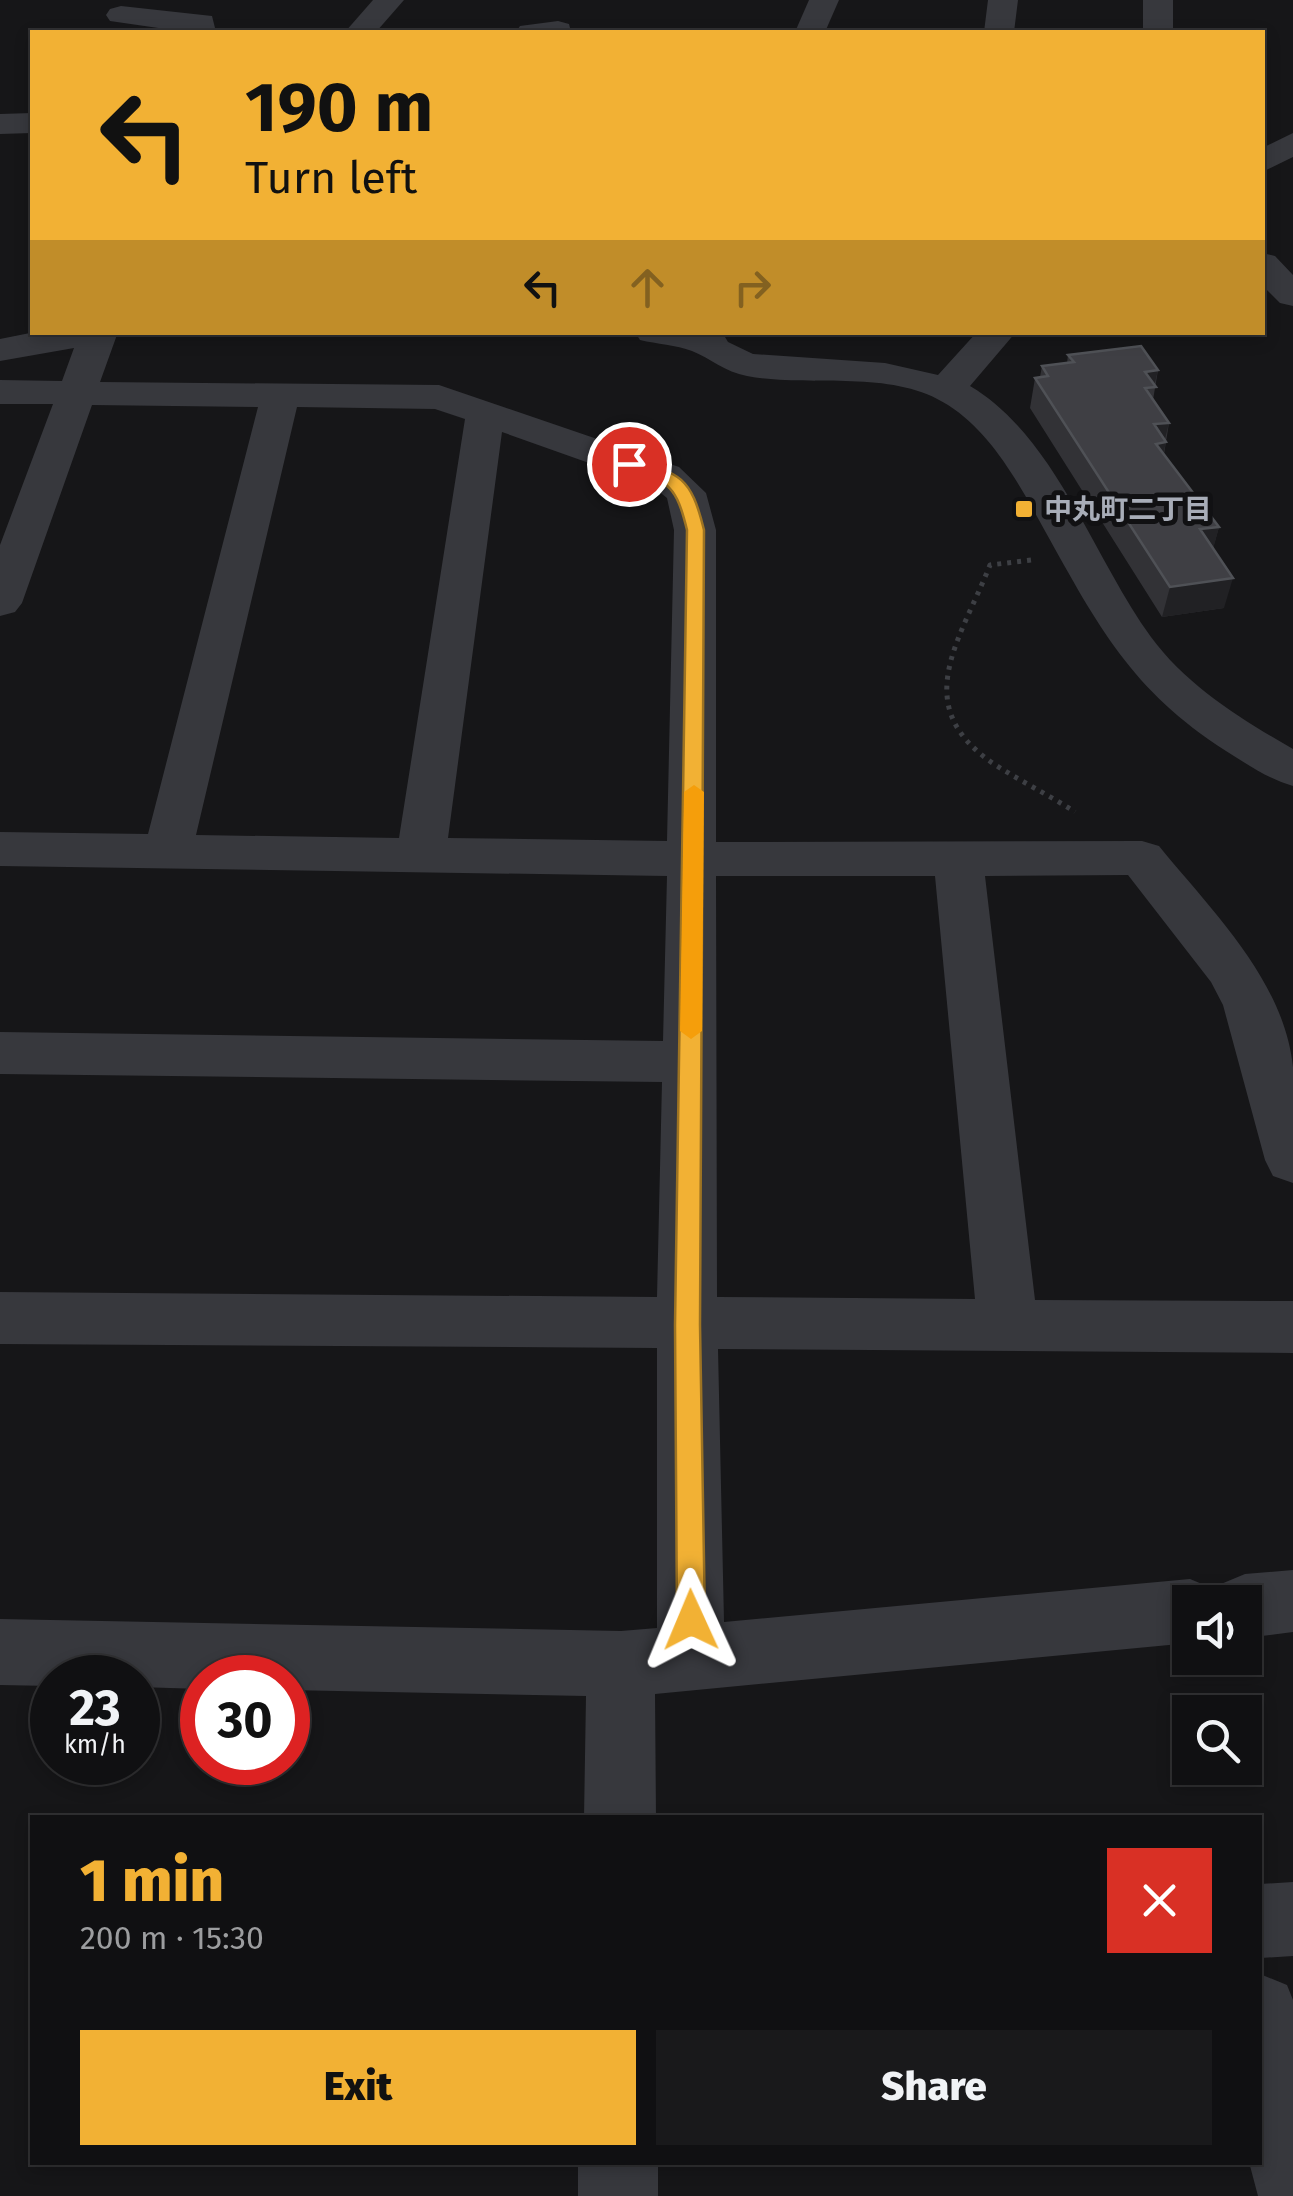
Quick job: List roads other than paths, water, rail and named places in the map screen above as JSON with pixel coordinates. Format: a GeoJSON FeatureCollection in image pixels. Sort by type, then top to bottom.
{"type":"FeatureCollection","features":[{"type":"Feature","properties":{"kind":"street"},"geometry":{"type":"LineString","coordinates":[[362,30],[389,0]]}},
{"type":"Feature","properties":{"kind":"street"},"geometry":{"type":"LineString","coordinates":[[811,30],[824,0]]}},
{"type":"Feature","properties":{"kind":"street"},"geometry":{"type":"LineString","coordinates":[[999,30],[1004,0]]}},
{"type":"Feature","properties":{"kind":"street"},"geometry":{"type":"LineString","coordinates":[[1158,0],[1158,30]]}},
{"type":"Feature","properties":{"kind":"street"},"geometry":{"type":"LineString","coordinates":[[97,30],[119,7],[201,22],[201,30]]}},
{"type":"Feature","properties":{"kind":"street"},"geometry":{"type":"LineString","coordinates":[[0,124],[30,123]]}},
{"type":"Feature","properties":{"kind":"street"},"geometry":{"type":"LineString","coordinates":[[1265,267],[1293,295]]}},
{"type":"Feature","properties":{"kind":"street"},"geometry":{"type":"LineString","coordinates":[[0,350],[88,335]]}},
{"type":"Feature","properties":{"kind":"street"},"geometry":{"type":"LineString","coordinates":[[0,603],[99,335]]}},
{"type":"Feature","properties":{"kind":"street"},"geometry":{"type":"LineString","coordinates":[[678,335],[705,338],[724,357],[748,365],[888,378],[963,397],[996,423],[1112,613],[1162,679],[1197,709],[1293,770]]}},
{"type":"Feature","properties":{"kind":"street"},"geometry":{"type":"LineString","coordinates":[[946,390],[995,335]]}},
{"type":"Feature","properties":{"kind":"street"},"geometry":{"type":"LineString","coordinates":[[0,392],[415,394],[485,413],[666,476],[686,492],[695,530],[687,1325],[692,1657]]}},
{"type":"Feature","properties":{"kind":"street"},"geometry":{"type":"LineString","coordinates":[[168,851],[281,394]]}},
{"type":"Feature","properties":{"kind":"street"},"geometry":{"type":"LineString","coordinates":[[422,856],[485,413]]}},
{"type":"Feature","properties":{"kind":"street"},"geometry":{"type":"LineString","coordinates":[[0,849],[693,859],[1142,858],[1230,970],[1249,1005],[1293,1160]]}},
{"type":"Feature","properties":{"kind":"street"},"geometry":{"type":"LineString","coordinates":[[958,857],[1008,1326]]}},
{"type":"Feature","properties":{"kind":"street"},"geometry":{"type":"LineString","coordinates":[[0,1054],[690,1062]]}},
{"type":"Feature","properties":{"kind":"street"},"geometry":{"type":"LineString","coordinates":[[0,1318],[1293,1327]]}},
{"type":"Feature","properties":{"kind":"street"},"geometry":{"type":"LineString","coordinates":[[1262,1604],[1293,1601]]}},
{"type":"Feature","properties":{"kind":"street"},"geometry":{"type":"LineString","coordinates":[[0,1652],[621,1664],[1172,1613]]}},
{"type":"Feature","properties":{"kind":"street"},"geometry":{"type":"LineString","coordinates":[[620,1815],[621,1664]]}},
{"type":"Feature","properties":{"kind":"street"},"geometry":{"type":"LineString","coordinates":[[1262,1921],[1293,1919]]}},
{"type":"Feature","properties":{"kind":"street"},"geometry":{"type":"LineString","coordinates":[[1262,2022],[1293,2184]]}},
{"type":"Feature","properties":{"kind":"street"},"geometry":{"type":"LineString","coordinates":[[618,2165],[618,2196]]}},
{"type":"Feature","properties":{"kind":"place","name":"中丸町二丁目"},"geometry":{"type":"Point","coordinates":[1024,509]}}]}
